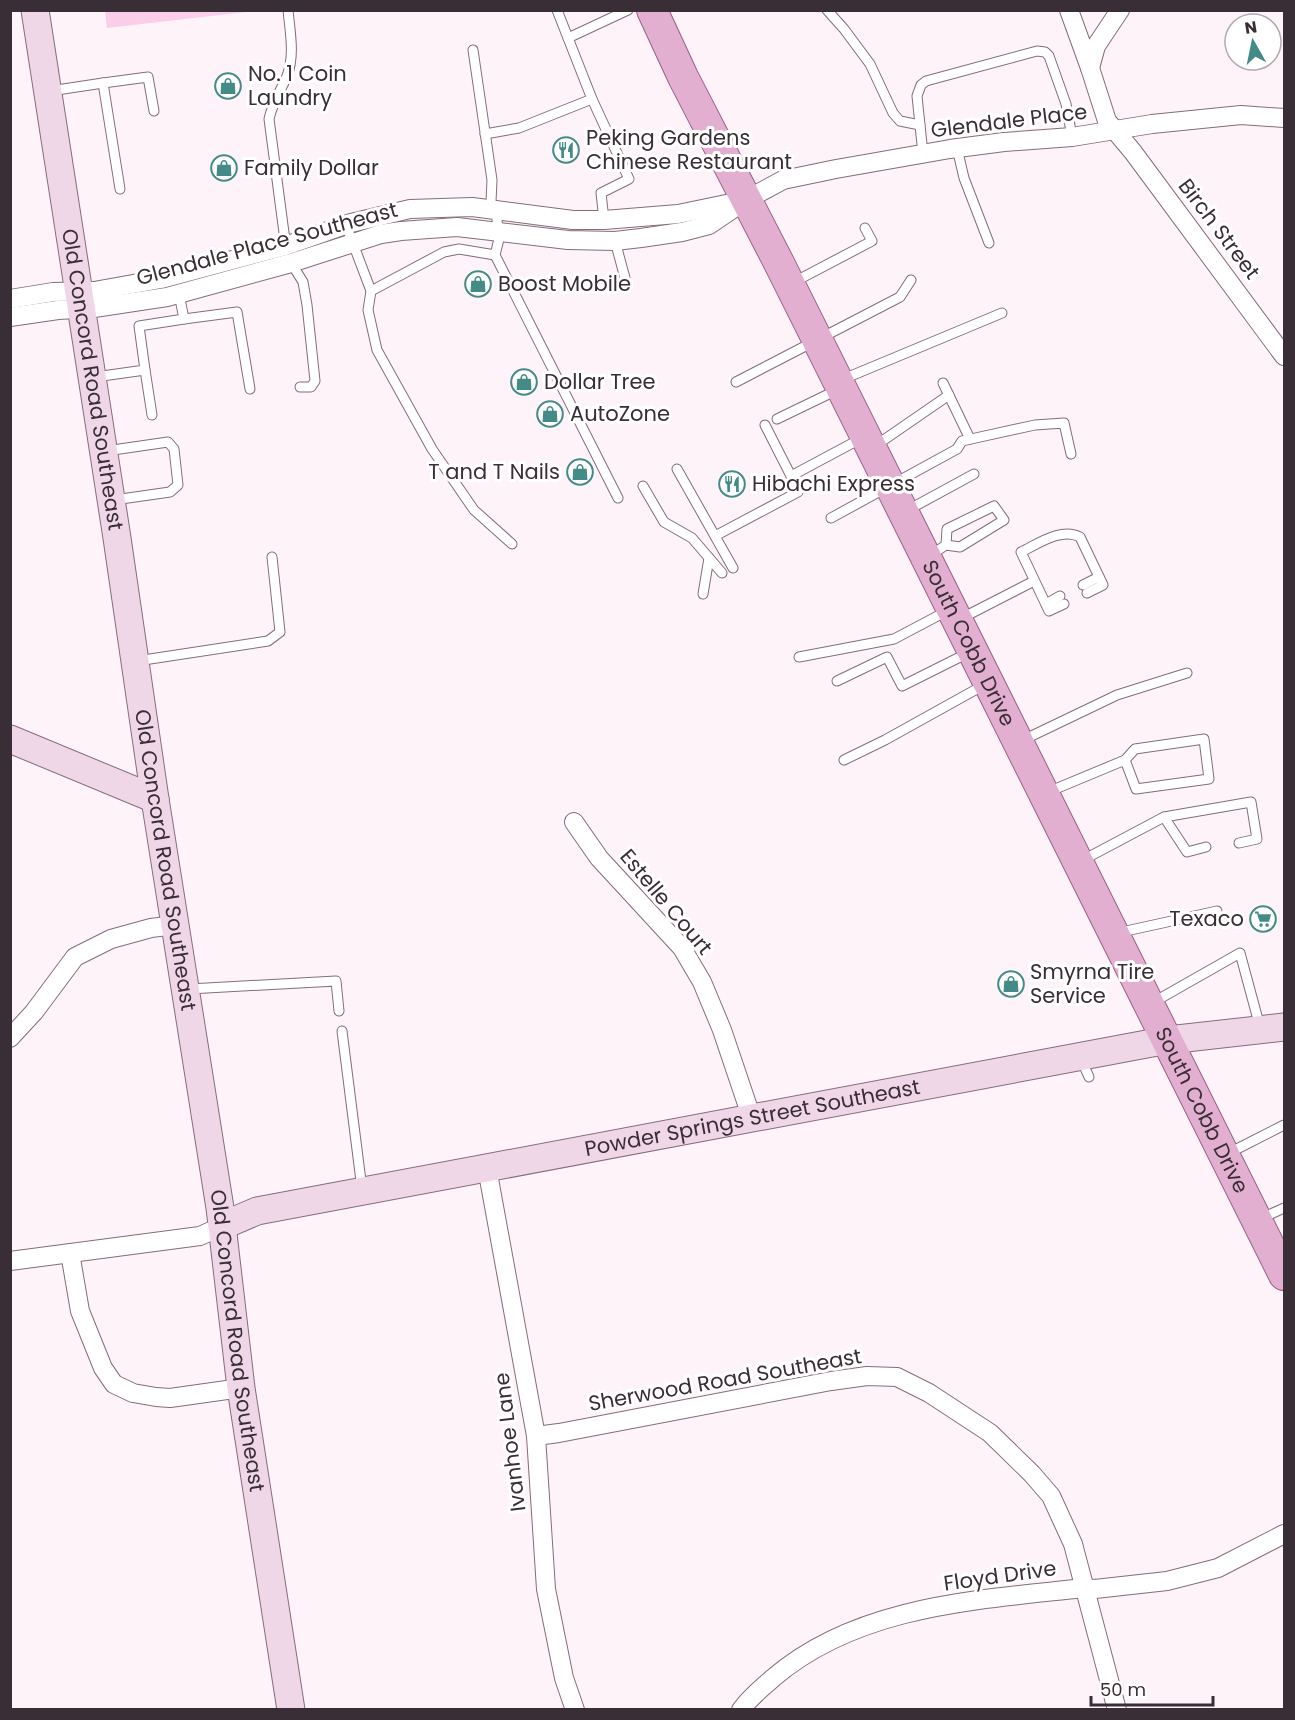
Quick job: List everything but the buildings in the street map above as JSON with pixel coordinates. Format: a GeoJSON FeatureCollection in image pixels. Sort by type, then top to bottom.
{"type":"FeatureCollection","features":[{"type":"Feature","properties":{"kind":"main road","name":"South Cobb Drive"},"geometry":{"type":"LineString","coordinates":[[652,10],[897,499],[936,551],[955,614],[1284,1275]]}},
{"type":"Feature","properties":{"kind":"street","name":"Old Concord Road Southeast"},"geometry":{"type":"LineString","coordinates":[[35,10],[222,1226],[242,1388],[291,1710]]}},
{"type":"Feature","properties":{"kind":"street","name":"Birch Street"},"geometry":{"type":"LineString","coordinates":[[1069,10],[1107,121],[1284,356]]}},
{"type":"Feature","properties":{"kind":"street"},"geometry":{"type":"LineString","coordinates":[[1090,68],[1096,46],[1120,10]]}},
{"type":"Feature","properties":{"kind":"street","name":"Glendale Place"},"geometry":{"type":"LineString","coordinates":[[746,200],[783,180],[838,173],[957,148],[1072,137],[1152,124],[1241,115],[1284,118]]}},
{"type":"Feature","properties":{"kind":"street","name":"Glendale Place Southeast"},"geometry":{"type":"LineString","coordinates":[[81,300],[94,291],[354,243],[381,234],[420,228],[457,227],[497,230],[568,240],[615,241],[661,236],[709,225],[746,200]]}},
{"type":"Feature","properties":{"kind":"street","name":"Glendale Place Southeast"},"geometry":{"type":"LineString","coordinates":[[81,300],[134,303],[179,294],[288,254],[346,225],[410,209],[450,207],[496,210],[573,220],[604,220],[678,214],[746,200]]}},
{"type":"Feature","properties":{"kind":"street"},"geometry":{"type":"LineString","coordinates":[[10,299],[53,292],[81,300]]}},
{"type":"Feature","properties":{"kind":"street"},"geometry":{"type":"LineString","coordinates":[[10,317],[81,300]]}},
{"type":"Feature","properties":{"kind":"street"},"geometry":{"type":"LineString","coordinates":[[10,739],[155,799]]}},
{"type":"Feature","properties":{"kind":"street","name":"Estelle Court"},"geometry":{"type":"LineString","coordinates":[[574,822],[599,858],[682,948],[702,982],[722,1030],[748,1107],[746,1119]]}},
{"type":"Feature","properties":{"kind":"street"},"geometry":{"type":"LineString","coordinates":[[10,1038],[34,1012],[75,957],[111,939],[151,928],[175,925]]}},
{"type":"Feature","properties":{"kind":"street","name":"Powder Springs Street Southeast"},"geometry":{"type":"LineString","coordinates":[[222,1226],[257,1211],[362,1191],[746,1119],[1084,1067],[1168,1040],[1273,1028]]}},
{"type":"Feature","properties":{"kind":"street","name":"Ivanhoe Lane"},"geometry":{"type":"LineString","coordinates":[[488,1168],[536,1436],[546,1589],[564,1678],[575,1710]]}},
{"type":"Feature","properties":{"kind":"street"},"geometry":{"type":"LineString","coordinates":[[10,1261],[200,1236],[222,1226]]}},
{"type":"Feature","properties":{"kind":"street"},"geometry":{"type":"LineString","coordinates":[[70,1253],[80,1311],[103,1368],[114,1384],[133,1393],[170,1398],[242,1388]]}},
{"type":"Feature","properties":{"kind":"street","name":"Sherwood Road Southeast"},"geometry":{"type":"LineString","coordinates":[[536,1436],[831,1381],[867,1376],[897,1377],[929,1393],[990,1433],[1051,1496],[1073,1544],[1117,1710]]}},
{"type":"Feature","properties":{"kind":"street","name":"Floyd Drive"},"geometry":{"type":"LineString","coordinates":[[741,1710],[748,1700],[789,1664],[840,1634],[886,1619],[959,1602],[1084,1588],[1157,1583],[1218,1568],[1284,1534]]}},
{"type":"Feature","properties":{"kind":"lane"},"geometry":{"type":"LineString","coordinates":[[288,10],[292,59],[287,76],[270,111],[269,119],[288,254],[303,282],[305,293],[315,381],[311,387],[300,387]]}},
{"type":"Feature","properties":{"kind":"lane"},"geometry":{"type":"LineString","coordinates":[[557,10],[592,99],[629,179],[601,193],[604,220]]}},
{"type":"Feature","properties":{"kind":"lane"},"geometry":{"type":"LineString","coordinates":[[568,38],[628,10]]}},
{"type":"Feature","properties":{"kind":"lane"},"geometry":{"type":"LineString","coordinates":[[827,10],[844,28],[870,64],[893,113],[900,121],[920,124]]}},
{"type":"Feature","properties":{"kind":"lane"},"geometry":{"type":"LineString","coordinates":[[473,50],[492,180],[491,202],[496,210],[499,239],[495,255],[618,498]]}},
{"type":"Feature","properties":{"kind":"lane"},"geometry":{"type":"LineString","coordinates":[[923,154],[917,96],[921,85],[926,81],[1041,51],[1048,56],[1066,104],[1072,137]]}},
{"type":"Feature","properties":{"kind":"lane"},"geometry":{"type":"LineString","coordinates":[[48,91],[148,77],[153,111]]}},
{"type":"Feature","properties":{"kind":"lane"},"geometry":{"type":"LineString","coordinates":[[103,83],[120,189]]}},
{"type":"Feature","properties":{"kind":"lane"},"geometry":{"type":"LineString","coordinates":[[485,134],[519,128],[592,99]]}},
{"type":"Feature","properties":{"kind":"lane"},"geometry":{"type":"LineString","coordinates":[[957,148],[964,178],[988,243]]}},
{"type":"Feature","properties":{"kind":"lane"},"geometry":{"type":"LineString","coordinates":[[346,225],[371,291],[368,310],[377,350],[426,439],[474,510],[512,544]]}},
{"type":"Feature","properties":{"kind":"lane"},"geometry":{"type":"LineString","coordinates":[[790,285],[872,241],[865,228]]}},
{"type":"Feature","properties":{"kind":"lane"},"geometry":{"type":"LineString","coordinates":[[615,241],[626,278]]}},
{"type":"Feature","properties":{"kind":"lane"},"geometry":{"type":"LineString","coordinates":[[371,291],[444,252],[459,249],[495,255]]}},
{"type":"Feature","properties":{"kind":"lane"},"geometry":{"type":"LineString","coordinates":[[736,382],[900,297],[911,280]]}},
{"type":"Feature","properties":{"kind":"lane"},"geometry":{"type":"LineString","coordinates":[[179,294],[184,319]]}},
{"type":"Feature","properties":{"kind":"lane"},"geometry":{"type":"LineString","coordinates":[[152,416],[139,326],[237,312],[250,389]]}},
{"type":"Feature","properties":{"kind":"lane"},"geometry":{"type":"LineString","coordinates":[[777,419],[840,384],[1002,313]]}},
{"type":"Feature","properties":{"kind":"lane"},"geometry":{"type":"LineString","coordinates":[[92,377],[145,370]]}},
{"type":"Feature","properties":{"kind":"lane"},"geometry":{"type":"LineString","coordinates":[[943,382],[970,439]]}},
{"type":"Feature","properties":{"kind":"lane"},"geometry":{"type":"LineString","coordinates":[[791,476],[868,443],[949,395]]}},
{"type":"Feature","properties":{"kind":"lane"},"geometry":{"type":"LineString","coordinates":[[897,499],[957,449],[962,441],[1035,425],[1064,423],[1071,454]]}},
{"type":"Feature","properties":{"kind":"lane"},"geometry":{"type":"LineString","coordinates":[[715,536],[798,492],[765,425]]}},
{"type":"Feature","properties":{"kind":"lane"},"geometry":{"type":"LineString","coordinates":[[104,452],[168,442],[174,448],[178,485],[174,489],[170,492],[111,501]]}},
{"type":"Feature","properties":{"kind":"lane"},"geometry":{"type":"LineString","coordinates":[[677,469],[733,568]]}},
{"type":"Feature","properties":{"kind":"lane"},"geometry":{"type":"LineString","coordinates":[[831,518],[974,474]]}},
{"type":"Feature","properties":{"kind":"lane"},"geometry":{"type":"LineString","coordinates":[[643,486],[664,522],[692,538],[722,573]]}},
{"type":"Feature","properties":{"kind":"lane"},"geometry":{"type":"LineString","coordinates":[[994,506],[1004,520],[960,548],[936,551],[947,529],[994,506]]}},
{"type":"Feature","properties":{"kind":"lane"},"geometry":{"type":"LineString","coordinates":[[1062,600],[1046,604],[1021,552],[1061,534],[1074,534],[1080,537],[1099,577],[1085,589]]}},
{"type":"Feature","properties":{"kind":"lane"},"geometry":{"type":"LineString","coordinates":[[135,662],[268,641],[280,632],[272,557]]}},
{"type":"Feature","properties":{"kind":"lane"},"geometry":{"type":"LineString","coordinates":[[703,594],[709,558]]}},
{"type":"Feature","properties":{"kind":"lane"},"geometry":{"type":"LineString","coordinates":[[799,657],[894,639],[1034,581]]}},
{"type":"Feature","properties":{"kind":"lane"},"geometry":{"type":"LineString","coordinates":[[837,681],[887,657],[902,686],[973,651]]}},
{"type":"Feature","properties":{"kind":"lane"},"geometry":{"type":"LineString","coordinates":[[1019,742],[1117,695],[1187,673]]}},
{"type":"Feature","properties":{"kind":"lane"},"geometry":{"type":"LineString","coordinates":[[844,760],[885,740],[989,682]]}},
{"type":"Feature","properties":{"kind":"lane"},"geometry":{"type":"LineString","coordinates":[[1044,793],[1125,760],[1135,749],[1204,739],[1209,779],[1136,789],[1125,760]]}},
{"type":"Feature","properties":{"kind":"lane"},"geometry":{"type":"LineString","coordinates":[[1079,862],[1164,817],[1251,802],[1257,839],[1239,843]]}},
{"type":"Feature","properties":{"kind":"lane"},"geometry":{"type":"LineString","coordinates":[[1164,817],[1187,852],[1206,847]]}},
{"type":"Feature","properties":{"kind":"lane"},"geometry":{"type":"LineString","coordinates":[[1114,933],[1217,911]]}},
{"type":"Feature","properties":{"kind":"lane"},"geometry":{"type":"LineString","coordinates":[[1150,1004],[1240,952],[1273,1028]]}},
{"type":"Feature","properties":{"kind":"lane"},"geometry":{"type":"LineString","coordinates":[[185,989],[336,981],[339,1011]]}},
{"type":"Feature","properties":{"kind":"lane"},"geometry":{"type":"LineString","coordinates":[[342,1030],[362,1191]]}},
{"type":"Feature","properties":{"kind":"lane"},"geometry":{"type":"LineString","coordinates":[[1225,1155],[1284,1125]]}},
{"type":"Feature","properties":{"kind":"lane"},"geometry":{"type":"LineString","coordinates":[[1257,1220],[1284,1208]]}},
{"type":"Feature","properties":{"kind":"shaded area"},"geometry":{"type":"Polygon","coordinates":[[[105,10],[255,11],[107,28],[105,10]]]}},
{"type":"Feature","properties":{"kind":"place","name":"No. 1 Coin Laundry"},"geometry":{"type":"Point","coordinates":[228,86]}},
{"type":"Feature","properties":{"kind":"place","name":"Peking Gardens Chinese Restaurant"},"geometry":{"type":"Point","coordinates":[566,150]}},
{"type":"Feature","properties":{"kind":"place","name":"Family Dollar"},"geometry":{"type":"Point","coordinates":[224,168]}},
{"type":"Feature","properties":{"kind":"place","name":"Boost Mobile"},"geometry":{"type":"Point","coordinates":[478,284]}},
{"type":"Feature","properties":{"kind":"place","name":"Dollar Tree"},"geometry":{"type":"Point","coordinates":[524,382]}},
{"type":"Feature","properties":{"kind":"place","name":"AutoZone"},"geometry":{"type":"Point","coordinates":[550,414]}},
{"type":"Feature","properties":{"kind":"place","name":"T and T Nails"},"geometry":{"type":"Point","coordinates":[580,472]}},
{"type":"Feature","properties":{"kind":"place","name":"Hibachi Express"},"geometry":{"type":"Point","coordinates":[732,484]}},
{"type":"Feature","properties":{"kind":"place","name":"Texaco"},"geometry":{"type":"Point","coordinates":[1263,919]}},
{"type":"Feature","properties":{"kind":"place","name":"Smyrna Tire Service"},"geometry":{"type":"Point","coordinates":[1011,984]}}]}
